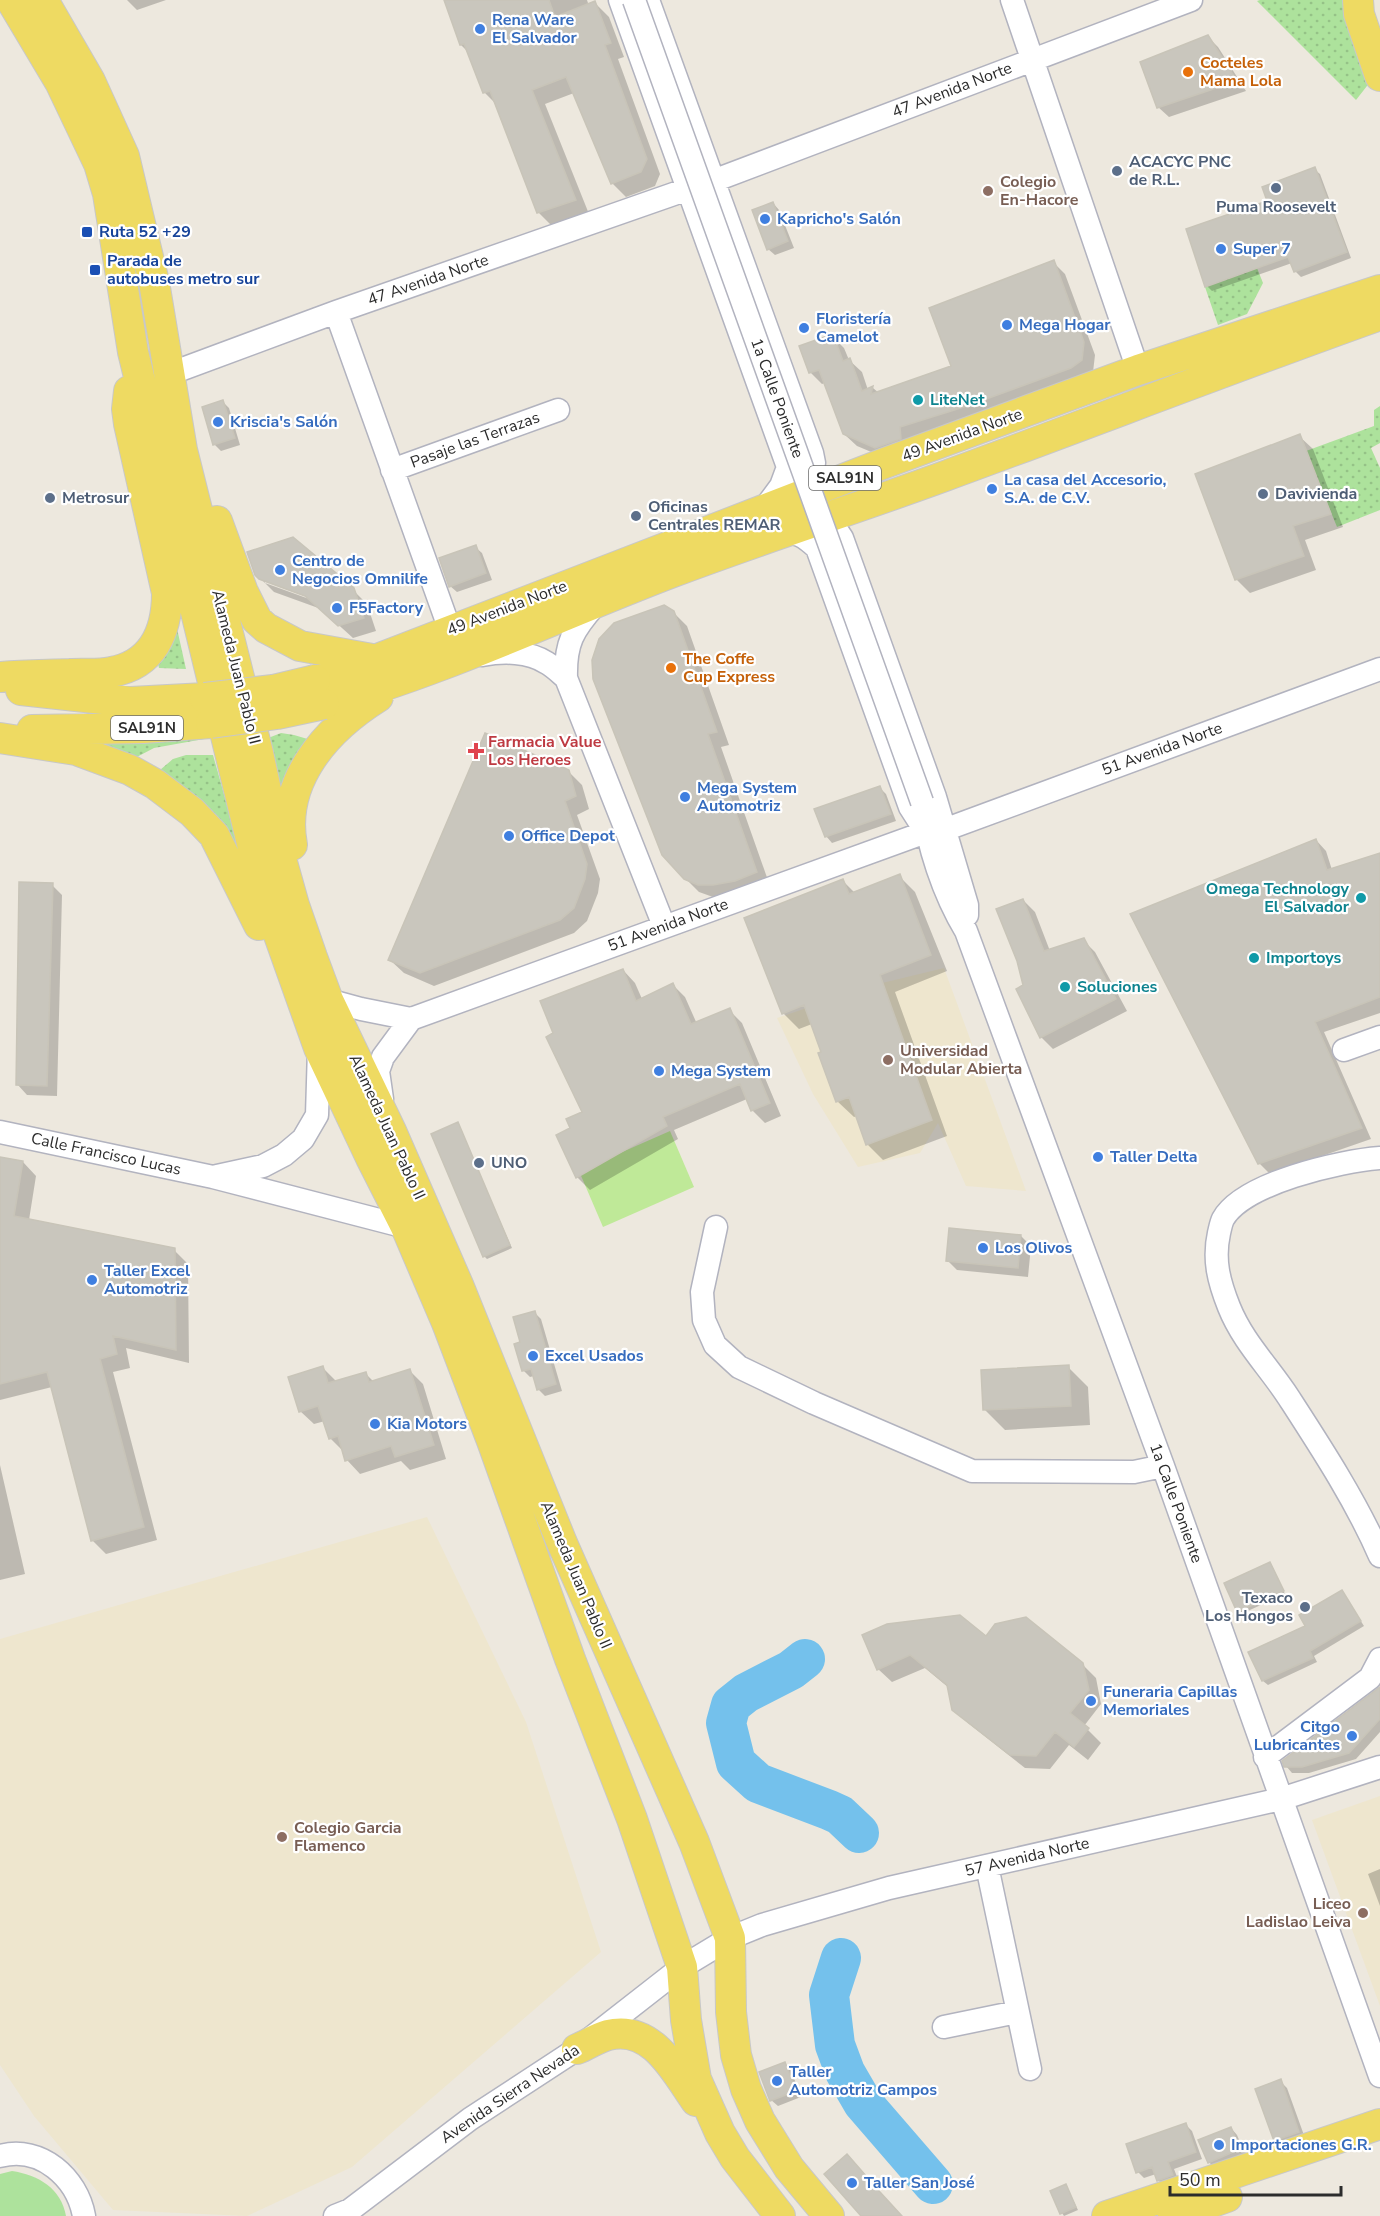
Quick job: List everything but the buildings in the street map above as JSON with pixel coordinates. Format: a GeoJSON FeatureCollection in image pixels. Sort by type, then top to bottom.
{"type":"FeatureCollection","features":[{"type":"Feature","properties":{"kind":"main road","name":"Alameda Juan Pablo II"},"geometry":{"type":"LineString","coordinates":[[11,0],[60,82],[99,164],[108,194],[133,352],[264,892],[319,1048],[406,1227],[447,1323],[570,1659],[632,1819],[682,1967],[686,2020],[696,2079],[720,2133],[735,2158],[780,2216]]}},
{"type":"Feature","properties":{"kind":"main road","name":"Alameda Juan Pablo II"},"geometry":{"type":"LineString","coordinates":[[43,0],[90,81],[124,156],[154,282],[182,450],[294,905],[328,1000],[384,1116],[459,1287],[558,1533],[694,1842],[730,1938],[731,2012],[736,2055],[746,2089],[760,2121],[789,2168],[829,2216]]}},
{"type":"Feature","properties":{"kind":"main road"},"geometry":{"type":"LineString","coordinates":[[1358,0],[1359,14],[1380,76]]}},
{"type":"Feature","properties":{"kind":"main road"},"geometry":{"type":"LineString","coordinates":[[1372,0],[1380,23]]}},
{"type":"Feature","properties":{"kind":"main road","name":"49 Avenida Norte"},"geometry":{"type":"LineString","coordinates":[[208,710],[273,690],[368,692],[410,677],[598,602],[769,522],[885,463],[1138,370],[1380,290]]}},
{"type":"Feature","properties":{"kind":"main road","name":"49 Avenida Norte"},"geometry":{"type":"LineString","coordinates":[[320,692],[375,660],[450,630],[769,522],[895,494],[1380,315]]}},
{"type":"Feature","properties":{"kind":"main road"},"geometry":{"type":"LineString","coordinates":[[1309,340],[1343,345],[1380,333]]}},
{"type":"Feature","properties":{"kind":"main road"},"geometry":{"type":"LineString","coordinates":[[0,677],[111,672],[135,664],[153,647],[162,633],[167,614],[167,593],[127,408],[133,352]]}},
{"type":"Feature","properties":{"kind":"main road"},"geometry":{"type":"LineString","coordinates":[[175,409],[185,428],[243,592],[257,620],[266,628],[300,646],[375,660]]}},
{"type":"Feature","properties":{"kind":"main road"},"geometry":{"type":"LineString","coordinates":[[328,1000],[289,827],[291,801],[301,775],[325,741],[375,698],[410,677]]}},
{"type":"Feature","properties":{"kind":"main road","name":"SAL91N"},"geometry":{"type":"LineString","coordinates":[[0,687],[97,700],[208,710]]}},
{"type":"Feature","properties":{"kind":"main road","name":"SAL91N"},"geometry":{"type":"LineString","coordinates":[[0,732],[143,728],[208,710]]}},
{"type":"Feature","properties":{"kind":"main road"},"geometry":{"type":"LineString","coordinates":[[0,738],[76,750],[106,760],[155,784],[192,812],[214,835],[319,1048]]}},
{"type":"Feature","properties":{"kind":"main road"},"geometry":{"type":"LineString","coordinates":[[577,2049],[609,2035],[638,2035],[658,2049],[720,2133]]}},
{"type":"Feature","properties":{"kind":"main road"},"geometry":{"type":"LineString","coordinates":[[1107,2216],[1380,2124]]}},
{"type":"Feature","properties":{"kind":"main road"},"geometry":{"type":"LineString","coordinates":[[1173,2216],[1380,2142]]}},
{"type":"Feature","properties":{"kind":"street","name":"1a Calle Poniente"},"geometry":{"type":"LineString","coordinates":[[620,0],[788,467],[769,522]]}},
{"type":"Feature","properties":{"kind":"street","name":"1a Calle Poniente"},"geometry":{"type":"LineString","coordinates":[[634,0],[922,802],[935,831],[954,910],[966,931],[1162,1466],[1380,2076]]}},
{"type":"Feature","properties":{"kind":"street","name":"1a Calle Poniente"},"geometry":{"type":"LineString","coordinates":[[648,0],[812,453],[824,463],[836,468],[885,463]]}},
{"type":"Feature","properties":{"kind":"street"},"geometry":{"type":"LineString","coordinates":[[1012,0],[1138,370]]}},
{"type":"Feature","properties":{"kind":"street","name":"47 Avenida Norte"},"geometry":{"type":"LineString","coordinates":[[713,181],[1191,0]]}},
{"type":"Feature","properties":{"kind":"street","name":"47 Avenida Norte"},"geometry":{"type":"LineString","coordinates":[[169,374],[336,312],[688,189]]}},
{"type":"Feature","properties":{"kind":"street"},"geometry":{"type":"LineString","coordinates":[[726,295],[751,285]]}},
{"type":"Feature","properties":{"kind":"street","name":"Pasaje las Terrazas"},"geometry":{"type":"LineString","coordinates":[[336,312],[450,630]]}},
{"type":"Feature","properties":{"kind":"street","name":"Pasaje las Terrazas"},"geometry":{"type":"LineString","coordinates":[[392,470],[558,410]]}},
{"type":"Feature","properties":{"kind":"street"},"geometry":{"type":"LineString","coordinates":[[788,467],[793,474],[807,471],[814,463],[812,453]]}},
{"type":"Feature","properties":{"kind":"street"},"geometry":{"type":"LineString","coordinates":[[817,548],[816,537],[822,532],[835,530],[842,538],[855,513],[895,494]]}},
{"type":"Feature","properties":{"kind":"street"},"geometry":{"type":"LineString","coordinates":[[769,522],[802,536],[817,548]]}},
{"type":"Feature","properties":{"kind":"street","name":"1a Calle Poniente"},"geometry":{"type":"LineString","coordinates":[[842,538],[934,797],[935,831]]}},
{"type":"Feature","properties":{"kind":"street","name":"1a Calle Poniente"},"geometry":{"type":"LineString","coordinates":[[817,548],[910,807],[935,831]]}},
{"type":"Feature","properties":{"kind":"street"},"geometry":{"type":"LineString","coordinates":[[598,602],[577,626],[569,642],[565,659],[566,678],[664,926]]}},
{"type":"Feature","properties":{"kind":"street"},"geometry":{"type":"LineString","coordinates":[[452,660],[492,653],[528,655],[547,663],[566,678]]}},
{"type":"Feature","properties":{"kind":"street","name":"51 Avenida Norte"},"geometry":{"type":"LineString","coordinates":[[411,1019],[1380,669]]}},
{"type":"Feature","properties":{"kind":"street"},"geometry":{"type":"LineString","coordinates":[[328,1000],[411,1019],[382,1057],[378,1071],[384,1116]]}},
{"type":"Feature","properties":{"kind":"street"},"geometry":{"type":"LineString","coordinates":[[1344,1050],[1380,1037]]}},
{"type":"Feature","properties":{"kind":"street","name":"Calle Francisco Lucas"},"geometry":{"type":"LineString","coordinates":[[213,1177],[263,1166],[284,1155],[303,1139],[317,1115],[319,1048]]}},
{"type":"Feature","properties":{"kind":"street","name":"Calle Francisco Lucas"},"geometry":{"type":"LineString","coordinates":[[0,1132],[213,1177],[406,1227]]}},
{"type":"Feature","properties":{"kind":"street"},"geometry":{"type":"LineString","coordinates":[[1380,1158],[1304,1173],[1266,1186],[1237,1203],[1222,1220],[1216,1248],[1217,1275],[1230,1310],[1252,1350],[1288,1396],[1360,1514],[1380,1556]]}},
{"type":"Feature","properties":{"kind":"street"},"geometry":{"type":"LineString","coordinates":[[716,1227],[702,1292],[704,1320],[715,1345],[740,1367],[814,1403],[972,1472],[1134,1472],[1162,1466]]}},
{"type":"Feature","properties":{"kind":"street"},"geometry":{"type":"LineString","coordinates":[[1265,1757],[1370,1678],[1380,1659]]}},
{"type":"Feature","properties":{"kind":"street","name":"57 Avenida Norte"},"geometry":{"type":"LineString","coordinates":[[682,1967],[730,1938],[762,1925],[889,1888],[1281,1799],[1380,1767]]}},
{"type":"Feature","properties":{"kind":"street"},"geometry":{"type":"LineString","coordinates":[[987,1866],[1030,2068]]}},
{"type":"Feature","properties":{"kind":"street","name":"Avenida Sierra Nevada"},"geometry":{"type":"LineString","coordinates":[[335,2216],[350,2210],[470,2119],[577,2049],[682,1967]]}},
{"type":"Feature","properties":{"kind":"street"},"geometry":{"type":"LineString","coordinates":[[944,2027],[1017,2012]]}},
{"type":"Feature","properties":{"kind":"street"},"geometry":{"type":"LineString","coordinates":[[0,2156],[24,2155],[43,2160],[59,2170],[72,2185],[81,2202],[84,2216]]}},
{"type":"Feature","properties":{"kind":"shaded area","name":"Universidad Modular Abierta"},"geometry":{"type":"Polygon","coordinates":[[[944,968],[1026,1191],[966,1186],[938,1123],[920,1153],[858,1167],[813,1094],[777,1018],[878,984],[944,968]]]}},
{"type":"Feature","properties":{"kind":"shaded area","name":"Colegio Garcia Flamenco"},"geometry":{"type":"Polygon","coordinates":[[[427,1517],[526,1722],[601,1952],[352,2167],[247,2216],[113,2210],[34,2116],[0,2065],[0,1639],[427,1517]]]}},
{"type":"Feature","properties":{"kind":"shaded area","name":"Liceo Ladislao Leiva"},"geometry":{"type":"Polygon","coordinates":[[[1380,1796],[1380,2006],[1312,1820],[1380,1796]]]}},
{"type":"Feature","properties":{"kind":"green space"},"geometry":{"type":"Polygon","coordinates":[[[1346,0],[1374,77],[1356,100],[1257,1],[1346,0]]]}},
{"type":"Feature","properties":{"kind":"green space"},"geometry":{"type":"Polygon","coordinates":[[[1257,268],[1263,283],[1247,314],[1218,325],[1205,287],[1257,268]]]}},
{"type":"Feature","properties":{"kind":"green space"},"geometry":{"type":"Polygon","coordinates":[[[1380,406],[1380,443],[1371,448],[1380,468],[1380,510],[1337,527],[1306,451],[1374,426],[1374,410],[1380,406]]]}},
{"type":"Feature","properties":{"kind":"green space"},"geometry":{"type":"Polygon","coordinates":[[[174,615],[186,669],[159,668],[157,658],[174,615]]]}},
{"type":"Feature","properties":{"kind":"green space"},"geometry":{"type":"Polygon","coordinates":[[[205,730],[204,739],[154,748],[133,759],[98,740],[205,730]]]}},
{"type":"Feature","properties":{"kind":"green space"},"geometry":{"type":"Polygon","coordinates":[[[281,733],[311,740],[275,805],[263,740],[281,733]]]}},
{"type":"Feature","properties":{"kind":"green space"},"geometry":{"type":"Polygon","coordinates":[[[186,755],[213,755],[245,869],[220,823],[197,797],[160,770],[173,759],[186,755]]]}},
{"type":"Feature","properties":{"kind":"green space"},"geometry":{"type":"Polygon","coordinates":[[[670,1131],[694,1187],[603,1227],[579,1171],[670,1131]]]}},
{"type":"Feature","properties":{"kind":"green space"},"geometry":{"type":"Polygon","coordinates":[[[12,2171],[31,2176],[47,2184],[59,2198],[66,2216],[0,2216],[0,2174],[12,2171]]]}},
{"type":"Feature","properties":{"kind":"waterway"},"geometry":{"type":"LineString","coordinates":[[805,1659],[791,1670],[746,1693],[731,1705],[726,1723],[736,1763],[758,1783],[840,1815],[859,1833]]}},
{"type":"Feature","properties":{"kind":"waterway"},"geometry":{"type":"LineString","coordinates":[[841,1958],[829,1995],[835,2045],[845,2072],[863,2103],[933,2184]]}},
{"type":"Feature","properties":{"kind":"place","name":"Rena Ware El Salvador"},"geometry":{"type":"Point","coordinates":[480,29]}},
{"type":"Feature","properties":{"kind":"place","name":"Cocteles Mama Lola"},"geometry":{"type":"Point","coordinates":[1188,72]}},
{"type":"Feature","properties":{"kind":"place","name":"ACACYC PNC de R.L."},"geometry":{"type":"Point","coordinates":[1117,171]}},
{"type":"Feature","properties":{"kind":"place","name":"Puma Roosevelt"},"geometry":{"type":"Point","coordinates":[1276,188]}},
{"type":"Feature","properties":{"kind":"place","name":"Colegio En-Hacore"},"geometry":{"type":"Point","coordinates":[988,191]}},
{"type":"Feature","properties":{"kind":"place","name":"Kapricho's Salón"},"geometry":{"type":"Point","coordinates":[765,219]}},
{"type":"Feature","properties":{"kind":"place","name":"Ruta 52 +29"},"geometry":{"type":"Point","coordinates":[87,232]}},
{"type":"Feature","properties":{"kind":"place","name":"Super 7"},"geometry":{"type":"Point","coordinates":[1221,249]}},
{"type":"Feature","properties":{"kind":"place","name":"Parada de autobuses metro sur"},"geometry":{"type":"Point","coordinates":[95,270]}},
{"type":"Feature","properties":{"kind":"place","name":"Mega Hogar"},"geometry":{"type":"Point","coordinates":[1007,325]}},
{"type":"Feature","properties":{"kind":"place","name":"Floristería Camelot"},"geometry":{"type":"Point","coordinates":[804,328]}},
{"type":"Feature","properties":{"kind":"place","name":"LiteNet"},"geometry":{"type":"Point","coordinates":[918,400]}},
{"type":"Feature","properties":{"kind":"place","name":"Kriscia's Salón"},"geometry":{"type":"Point","coordinates":[218,422]}},
{"type":"Feature","properties":{"kind":"place","name":"La casa del Accesorio, S.A. de C.V."},"geometry":{"type":"Point","coordinates":[992,489]}},
{"type":"Feature","properties":{"kind":"place","name":"Davivienda"},"geometry":{"type":"Point","coordinates":[1263,494]}},
{"type":"Feature","properties":{"kind":"place","name":"Metrosur"},"geometry":{"type":"Point","coordinates":[50,498]}},
{"type":"Feature","properties":{"kind":"place","name":"Oficinas Centrales REMAR"},"geometry":{"type":"Point","coordinates":[636,516]}},
{"type":"Feature","properties":{"kind":"place","name":"Centro de Negocios Omnilife"},"geometry":{"type":"Point","coordinates":[280,570]}},
{"type":"Feature","properties":{"kind":"place","name":"F5Factory"},"geometry":{"type":"Point","coordinates":[337,608]}},
{"type":"Feature","properties":{"kind":"place","name":"The Coffe Cup Express"},"geometry":{"type":"Point","coordinates":[671,668]}},
{"type":"Feature","properties":{"kind":"place","name":"Farmacia Value Los Heroes"},"geometry":{"type":"Point","coordinates":[476,751]}},
{"type":"Feature","properties":{"kind":"place","name":"Mega System Automotriz"},"geometry":{"type":"Point","coordinates":[685,797]}},
{"type":"Feature","properties":{"kind":"place","name":"Office Depot"},"geometry":{"type":"Point","coordinates":[509,836]}},
{"type":"Feature","properties":{"kind":"place","name":"Omega Technology El Salvador"},"geometry":{"type":"Point","coordinates":[1361,898]}},
{"type":"Feature","properties":{"kind":"place","name":"Importoys"},"geometry":{"type":"Point","coordinates":[1254,958]}},
{"type":"Feature","properties":{"kind":"place","name":"Soluciones"},"geometry":{"type":"Point","coordinates":[1065,987]}},
{"type":"Feature","properties":{"kind":"place","name":"Universidad Modular Abierta"},"geometry":{"type":"Point","coordinates":[888,1060]}},
{"type":"Feature","properties":{"kind":"place","name":"Mega System"},"geometry":{"type":"Point","coordinates":[659,1071]}},
{"type":"Feature","properties":{"kind":"place","name":"Taller Delta"},"geometry":{"type":"Point","coordinates":[1098,1157]}},
{"type":"Feature","properties":{"kind":"place","name":"UNO"},"geometry":{"type":"Point","coordinates":[479,1163]}},
{"type":"Feature","properties":{"kind":"place","name":"Los Olivos"},"geometry":{"type":"Point","coordinates":[983,1248]}},
{"type":"Feature","properties":{"kind":"place","name":"Taller Excel Automotriz"},"geometry":{"type":"Point","coordinates":[92,1280]}},
{"type":"Feature","properties":{"kind":"place","name":"Excel Usados"},"geometry":{"type":"Point","coordinates":[533,1356]}},
{"type":"Feature","properties":{"kind":"place","name":"Kia Motors"},"geometry":{"type":"Point","coordinates":[375,1424]}},
{"type":"Feature","properties":{"kind":"place","name":"Texaco Los Hongos"},"geometry":{"type":"Point","coordinates":[1305,1607]}},
{"type":"Feature","properties":{"kind":"place","name":"Funeraria Capillas Memoriales"},"geometry":{"type":"Point","coordinates":[1091,1701]}},
{"type":"Feature","properties":{"kind":"place","name":"Citgo Lubricantes"},"geometry":{"type":"Point","coordinates":[1352,1736]}},
{"type":"Feature","properties":{"kind":"place","name":"Colegio Garcia Flamenco"},"geometry":{"type":"Point","coordinates":[282,1837]}},
{"type":"Feature","properties":{"kind":"place","name":"Liceo Ladislao Leiva"},"geometry":{"type":"Point","coordinates":[1363,1913]}},
{"type":"Feature","properties":{"kind":"place","name":"Taller Automotriz Campos"},"geometry":{"type":"Point","coordinates":[777,2081]}},
{"type":"Feature","properties":{"kind":"place","name":"Importaciones G.R."},"geometry":{"type":"Point","coordinates":[1219,2145]}},
{"type":"Feature","properties":{"kind":"place","name":"Taller San José"},"geometry":{"type":"Point","coordinates":[852,2183]}}]}
